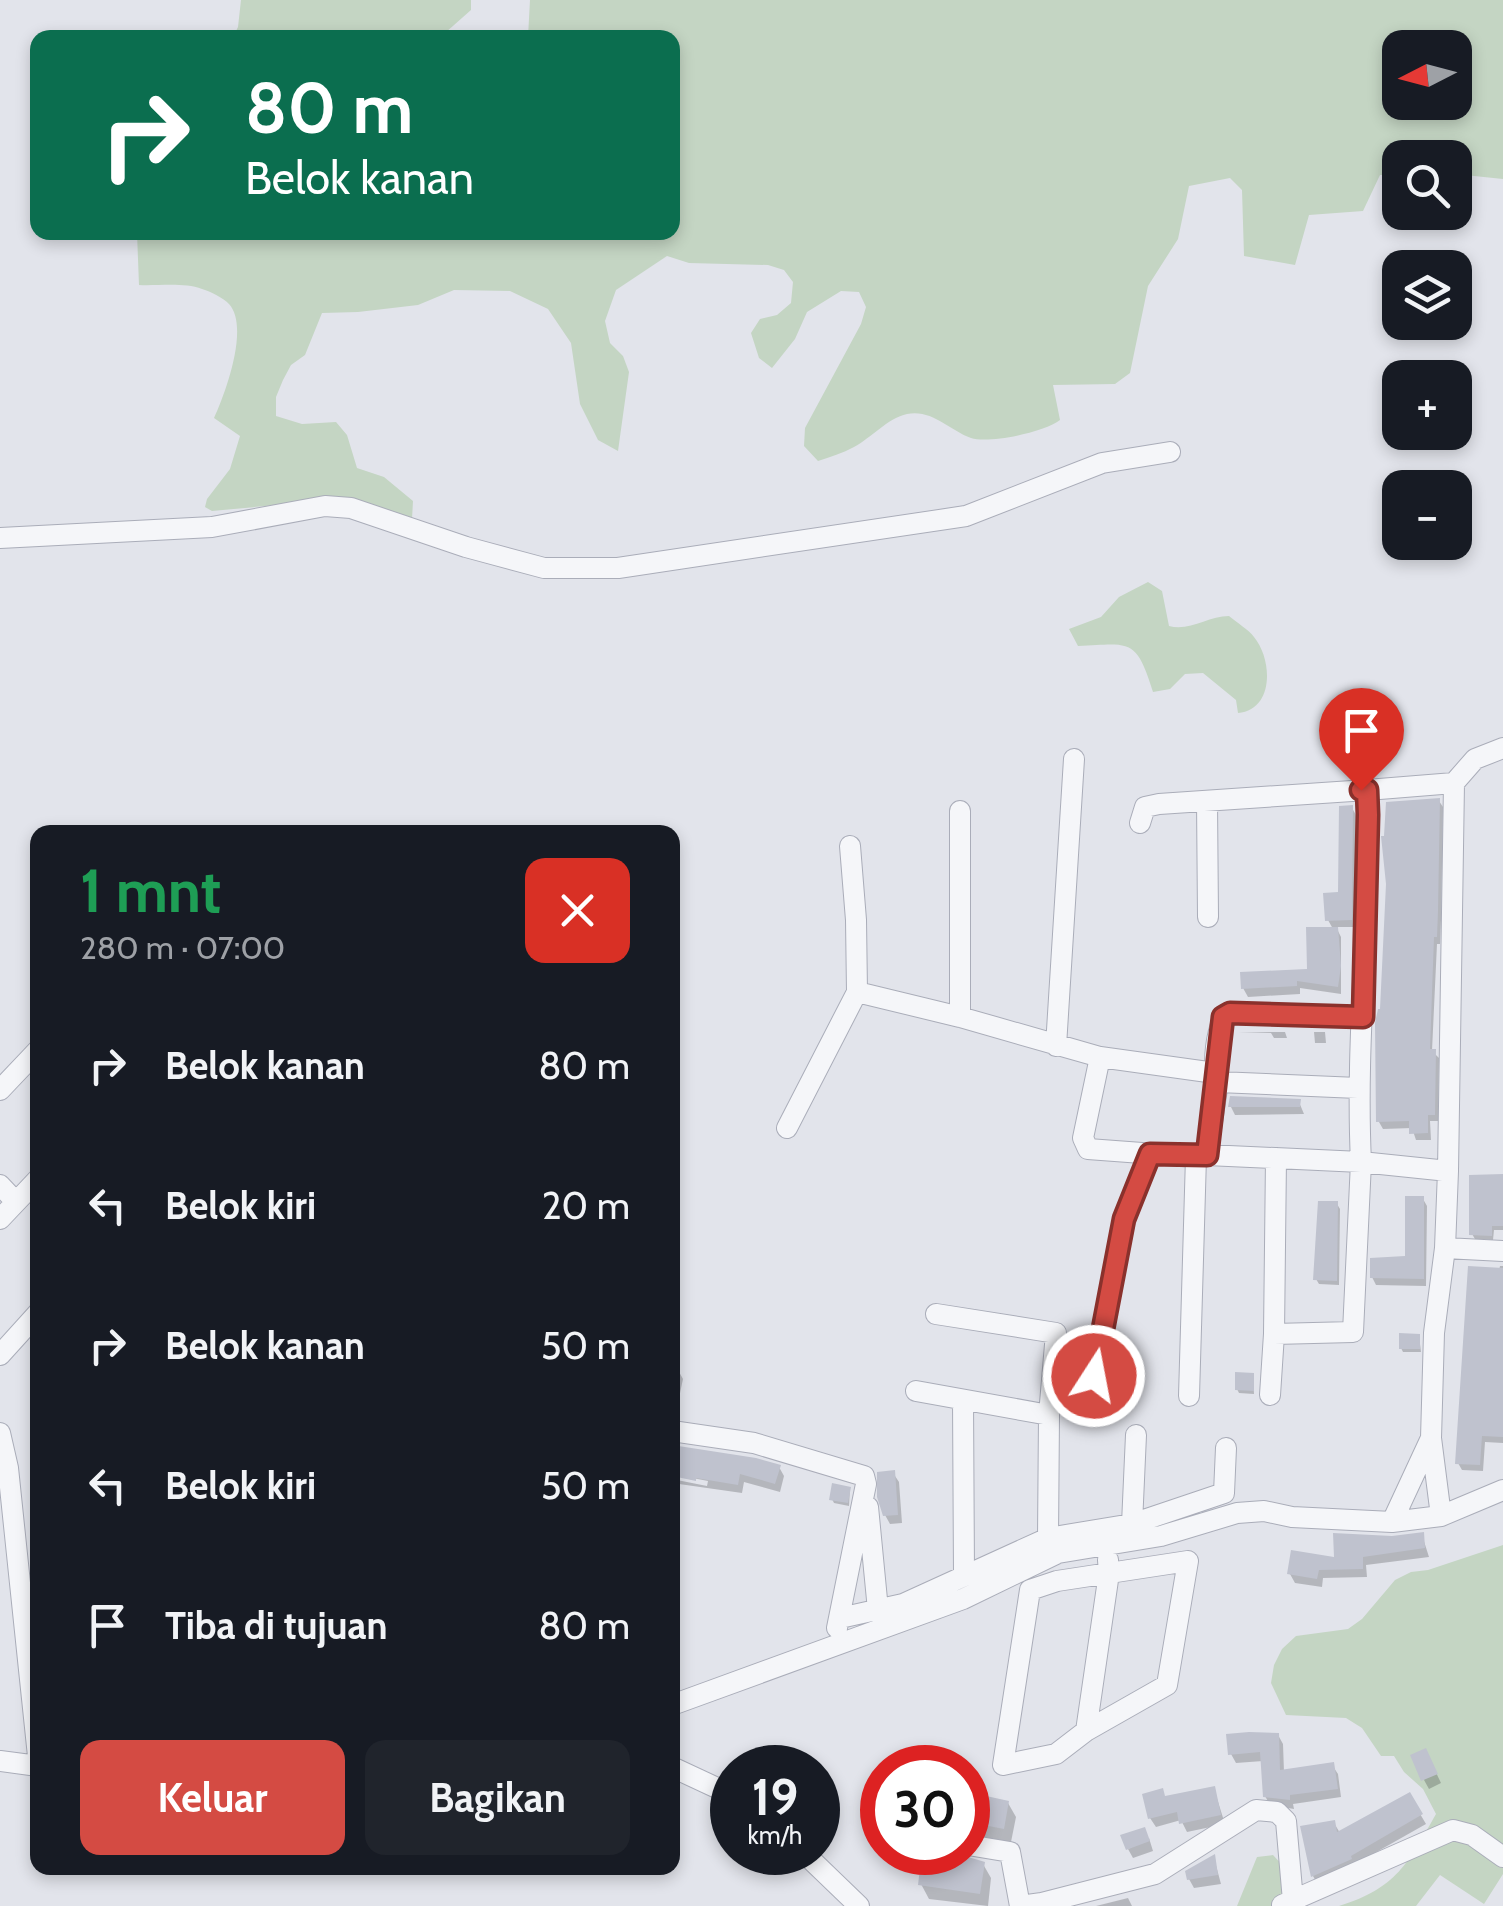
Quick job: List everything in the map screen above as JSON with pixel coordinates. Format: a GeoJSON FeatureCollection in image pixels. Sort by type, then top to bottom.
{"type":"FeatureCollection","features":[{"type":"Feature","properties":{"kind":"street"},"geometry":{"type":"LineString","coordinates":[[0,538],[212,526],[325,506],[351,508],[466,548],[544,568],[618,568],[966,516],[1102,463],[1170,452]]}},
{"type":"Feature","properties":{"kind":"street"},"geometry":{"type":"LineString","coordinates":[[1441,1516],[1432,1438],[1434,1333],[1445,1248],[1448,1171],[1454,783],[1475,759],[1503,748]]}},
{"type":"Feature","properties":{"kind":"street"},"geometry":{"type":"LineString","coordinates":[[1056,1046],[1074,759]]}},
{"type":"Feature","properties":{"kind":"street"},"geometry":{"type":"LineString","coordinates":[[1140,823],[1145,808],[1454,783]]}},
{"type":"Feature","properties":{"kind":"street"},"geometry":{"type":"LineString","coordinates":[[1274,1334],[1353,1332],[1361,1162],[1358,1088],[1367,790]]}},
{"type":"Feature","properties":{"kind":"street"},"geometry":{"type":"LineString","coordinates":[[1207,801],[1208,917]]}},
{"type":"Feature","properties":{"kind":"street"},"geometry":{"type":"LineString","coordinates":[[960,811],[960,1016]]}},
{"type":"Feature","properties":{"kind":"street"},"geometry":{"type":"LineString","coordinates":[[787,1128],[857,992],[850,846]]}},
{"type":"Feature","properties":{"kind":"street"},"geometry":{"type":"LineString","coordinates":[[857,992],[960,1016],[1100,1057],[1216,1078],[1358,1088]]}},
{"type":"Feature","properties":{"kind":"street"},"geometry":{"type":"LineString","coordinates":[[1190,1396],[1201,1156],[1216,1078],[1220,1025],[1226,1014],[1363,1017]]}},
{"type":"Feature","properties":{"kind":"street"},"geometry":{"type":"LineString","coordinates":[[1100,1057],[1083,1138],[1084,1147],[1092,1151],[1361,1162],[1448,1171]]}},
{"type":"Feature","properties":{"kind":"street"},"geometry":{"type":"LineString","coordinates":[[0,1090],[30,1058]]}},
{"type":"Feature","properties":{"kind":"street"},"geometry":{"type":"LineString","coordinates":[[1094,1376],[1124,1219],[1150,1154]]}},
{"type":"Feature","properties":{"kind":"street"},"geometry":{"type":"LineString","coordinates":[[1270,1396],[1276,1158]]}},
{"type":"Feature","properties":{"kind":"street"},"geometry":{"type":"LineString","coordinates":[[0,1186],[16,1202]]}},
{"type":"Feature","properties":{"kind":"street"},"geometry":{"type":"LineString","coordinates":[[0,1219],[30,1187]]}},
{"type":"Feature","properties":{"kind":"street"},"geometry":{"type":"LineString","coordinates":[[1445,1248],[1503,1251]]}},
{"type":"Feature","properties":{"kind":"street"},"geometry":{"type":"LineString","coordinates":[[936,1314],[1056,1334],[1049,1415],[1048,1538]]}},
{"type":"Feature","properties":{"kind":"street"},"geometry":{"type":"LineString","coordinates":[[0,1355],[30,1322]]}},
{"type":"Feature","properties":{"kind":"street"},"geometry":{"type":"LineString","coordinates":[[916,1391],[1049,1415]]}},
{"type":"Feature","properties":{"kind":"street"},"geometry":{"type":"LineString","coordinates":[[964,1400],[964,1574]]}},
{"type":"Feature","properties":{"kind":"street"},"geometry":{"type":"LineString","coordinates":[[680,1432],[754,1444],[860,1472],[866,1484],[878,1610]]}},
{"type":"Feature","properties":{"kind":"street"},"geometry":{"type":"LineString","coordinates":[[0,1433],[8,1468],[30,1689]]}},
{"type":"Feature","properties":{"kind":"street"},"geometry":{"type":"LineString","coordinates":[[1132,1524],[1136,1435]]}},
{"type":"Feature","properties":{"kind":"street"},"geometry":{"type":"LineString","coordinates":[[1392,1522],[1432,1438]]}},
{"type":"Feature","properties":{"kind":"street"},"geometry":{"type":"LineString","coordinates":[[840,1618],[903,1604],[1048,1538],[1132,1524],[1224,1494],[1226,1448]]}},
{"type":"Feature","properties":{"kind":"street"},"geometry":{"type":"LineString","coordinates":[[832,1649],[866,1484]]}},
{"type":"Feature","properties":{"kind":"street"},"geometry":{"type":"LineString","coordinates":[[680,1702],[963,1600],[1058,1554],[1161,1536],[1237,1514],[1264,1511],[1292,1517],[1392,1522],[1441,1516],[1503,1490]]}},
{"type":"Feature","properties":{"kind":"street"},"geometry":{"type":"LineString","coordinates":[[1086,1731],[1109,1573],[1107,1546]]}},
{"type":"Feature","properties":{"kind":"street"},"geometry":{"type":"LineString","coordinates":[[1188,1561],[1167,1685],[1086,1731],[1056,1754],[1003,1765],[1030,1590],[1057,1581],[1109,1573],[1188,1561]]}},
{"type":"Feature","properties":{"kind":"street"},"geometry":{"type":"LineString","coordinates":[[0,1760],[30,1765]]}},
{"type":"Feature","properties":{"kind":"street"},"geometry":{"type":"LineString","coordinates":[[680,1771],[710,1785]]}},
{"type":"Feature","properties":{"kind":"street"},"geometry":{"type":"LineString","coordinates":[[990,1848],[1010,1852],[1020,1906],[1155,1874],[1256,1810],[1278,1812],[1286,1821],[1287,1903],[1452,1830],[1472,1835],[1503,1857]]}},
{"type":"Feature","properties":{"kind":"street"},"geometry":{"type":"LineString","coordinates":[[827,1875],[859,1906]]}},
{"type":"Feature","properties":{"kind":"green space"},"geometry":{"type":"Polygon","coordinates":[[[241,0],[471,0],[471,10],[448,30],[236,30],[241,0]]]}},
{"type":"Feature","properties":{"kind":"green space"},"geometry":{"type":"Polygon","coordinates":[[[530,0],[1503,0],[1503,179],[1472,176],[1472,140],[1382,140],[1382,175],[1363,211],[1309,215],[1295,265],[1244,256],[1242,190],[1230,178],[1189,186],[1178,239],[1148,286],[1130,373],[1115,384],[1053,385],[1060,420],[1030,433],[971,438],[932,417],[907,414],[854,447],[818,461],[804,446],[805,428],[861,324],[866,307],[859,292],[841,291],[807,312],[795,339],[772,368],[759,358],[751,333],[760,319],[777,315],[791,303],[793,282],[784,270],[768,265],[689,263],[667,256],[616,290],[605,321],[610,343],[623,356],[629,372],[618,451],[598,440],[580,404],[571,343],[548,309],[510,291],[454,290],[418,305],[322,313],[305,355],[291,365],[276,397],[276,416],[302,424],[336,422],[347,435],[357,468],[384,477],[413,501],[412,519],[342,499],[212,511],[205,507],[207,499],[230,469],[240,436],[214,418],[234,361],[237,328],[227,302],[202,289],[139,285],[137,240],[680,240],[680,30],[528,30],[530,0]]]}},
{"type":"Feature","properties":{"kind":"green space"},"geometry":{"type":"Polygon","coordinates":[[[1148,582],[1162,591],[1169,626],[1184,627],[1229,616],[1252,634],[1265,658],[1267,682],[1264,694],[1250,710],[1238,713],[1236,700],[1203,673],[1185,674],[1170,689],[1153,692],[1141,661],[1129,648],[1078,646],[1069,629],[1101,617],[1119,597],[1148,582]]]}},
{"type":"Feature","properties":{"kind":"green space"},"geometry":{"type":"Polygon","coordinates":[[[1503,1545],[1503,1874],[1484,1904],[1440,1875],[1416,1906],[1339,1906],[1375,1891],[1399,1872],[1436,1814],[1423,1789],[1404,1772],[1394,1756],[1381,1756],[1362,1728],[1346,1718],[1286,1715],[1271,1683],[1274,1665],[1282,1649],[1296,1636],[1348,1629],[1362,1619],[1395,1580],[1503,1545]]]}},
{"type":"Feature","properties":{"kind":"green space"},"geometry":{"type":"Polygon","coordinates":[[[1273,1855],[1285,1868],[1286,1906],[1237,1906],[1257,1857],[1273,1855]]]}},
{"type":"Feature","properties":{"kind":"building"},"geometry":{"type":"Polygon","coordinates":[[[1440,798],[1430,1049],[1436,1049],[1435,1115],[1428,1115],[1428,1133],[1409,1134],[1409,1121],[1376,1122],[1375,1023],[1380,1009],[1386,884],[1381,836],[1386,802],[1440,798]]]}},
{"type":"Feature","properties":{"kind":"building"},"geometry":{"type":"Polygon","coordinates":[[[1353,805],[1352,920],[1325,921],[1323,893],[1338,892],[1339,806],[1353,805]]]}},
{"type":"Feature","properties":{"kind":"building"},"geometry":{"type":"Polygon","coordinates":[[[1306,927],[1338,927],[1338,987],[1297,981],[1297,986],[1241,989],[1240,972],[1307,969],[1306,927]]]}},
{"type":"Feature","properties":{"kind":"building"},"geometry":{"type":"Polygon","coordinates":[[[1230,1096],[1301,1099],[1300,1107],[1228,1107],[1230,1096]]]}},
{"type":"Feature","properties":{"kind":"building"},"geometry":{"type":"Polygon","coordinates":[[[1503,1174],[1503,1226],[1492,1226],[1492,1236],[1469,1235],[1469,1175],[1503,1174]]]}},
{"type":"Feature","properties":{"kind":"building"},"geometry":{"type":"Polygon","coordinates":[[[1405,1196],[1424,1196],[1424,1279],[1370,1278],[1370,1258],[1405,1256],[1405,1196]]]}},
{"type":"Feature","properties":{"kind":"building"},"geometry":{"type":"Polygon","coordinates":[[[1318,1201],[1338,1201],[1337,1281],[1313,1280],[1318,1201]]]}},
{"type":"Feature","properties":{"kind":"building"},"geometry":{"type":"Polygon","coordinates":[[[1468,1266],[1503,1268],[1503,1437],[1482,1436],[1480,1465],[1455,1464],[1468,1266]]]}},
{"type":"Feature","properties":{"kind":"building"},"geometry":{"type":"Polygon","coordinates":[[[1399,1333],[1420,1334],[1420,1349],[1399,1349],[1399,1333]]]}},
{"type":"Feature","properties":{"kind":"building"},"geometry":{"type":"Polygon","coordinates":[[[1235,1372],[1254,1373],[1254,1391],[1235,1390],[1235,1372]]]}},
{"type":"Feature","properties":{"kind":"building"},"geometry":{"type":"Polygon","coordinates":[[[680,1446],[781,1465],[775,1484],[740,1474],[738,1485],[680,1478],[680,1446]]]}},
{"type":"Feature","properties":{"kind":"building"},"geometry":{"type":"Polygon","coordinates":[[[895,1470],[898,1515],[883,1516],[877,1497],[877,1472],[895,1470]]]}},
{"type":"Feature","properties":{"kind":"building"},"geometry":{"type":"Polygon","coordinates":[[[832,1483],[851,1487],[848,1503],[829,1500],[832,1483]]]}},
{"type":"Feature","properties":{"kind":"building"},"geometry":{"type":"Polygon","coordinates":[[[1424,1532],[1425,1548],[1363,1557],[1363,1569],[1319,1570],[1317,1579],[1287,1574],[1291,1550],[1334,1557],[1333,1533],[1392,1536],[1424,1532]]]}},
{"type":"Feature","properties":{"kind":"building"},"geometry":{"type":"Polygon","coordinates":[[[1279,1733],[1280,1770],[1334,1762],[1338,1789],[1290,1795],[1290,1800],[1263,1797],[1260,1752],[1228,1755],[1226,1734],[1279,1733]]]}},
{"type":"Feature","properties":{"kind":"building"},"geometry":{"type":"Polygon","coordinates":[[[1426,1748],[1438,1774],[1421,1781],[1410,1755],[1426,1748]]]}},
{"type":"Feature","properties":{"kind":"building"},"geometry":{"type":"Polygon","coordinates":[[[1215,1786],[1221,1815],[1179,1824],[1177,1812],[1148,1819],[1142,1794],[1163,1788],[1165,1796],[1215,1786]]]}},
{"type":"Feature","properties":{"kind":"building"},"geometry":{"type":"Polygon","coordinates":[[[1410,1792],[1423,1814],[1351,1856],[1352,1859],[1311,1877],[1300,1826],[1335,1820],[1337,1832],[1410,1792]]]}},
{"type":"Feature","properties":{"kind":"building"},"geometry":{"type":"Polygon","coordinates":[[[990,1797],[1009,1801],[1004,1829],[990,1826],[990,1797]]]}},
{"type":"Feature","properties":{"kind":"building"},"geometry":{"type":"Polygon","coordinates":[[[1145,1827],[1150,1841],[1126,1850],[1120,1835],[1145,1827]]]}},
{"type":"Feature","properties":{"kind":"building"},"geometry":{"type":"Polygon","coordinates":[[[1215,1854],[1218,1875],[1187,1880],[1185,1871],[1215,1854]]]}},
{"type":"Feature","properties":{"kind":"building"},"geometry":{"type":"Polygon","coordinates":[[[919,1875],[983,1875],[980,1894],[918,1885],[919,1875]]]}},
{"type":"Feature","properties":{"kind":"route"},"geometry":{"type":"LineString","coordinates":[[1094,1376],[1124,1219],[1150,1154],[1207,1155],[1223,1017],[1230,1013],[1363,1017],[1368,815],[1367,790],[1361,790]]}}]}
